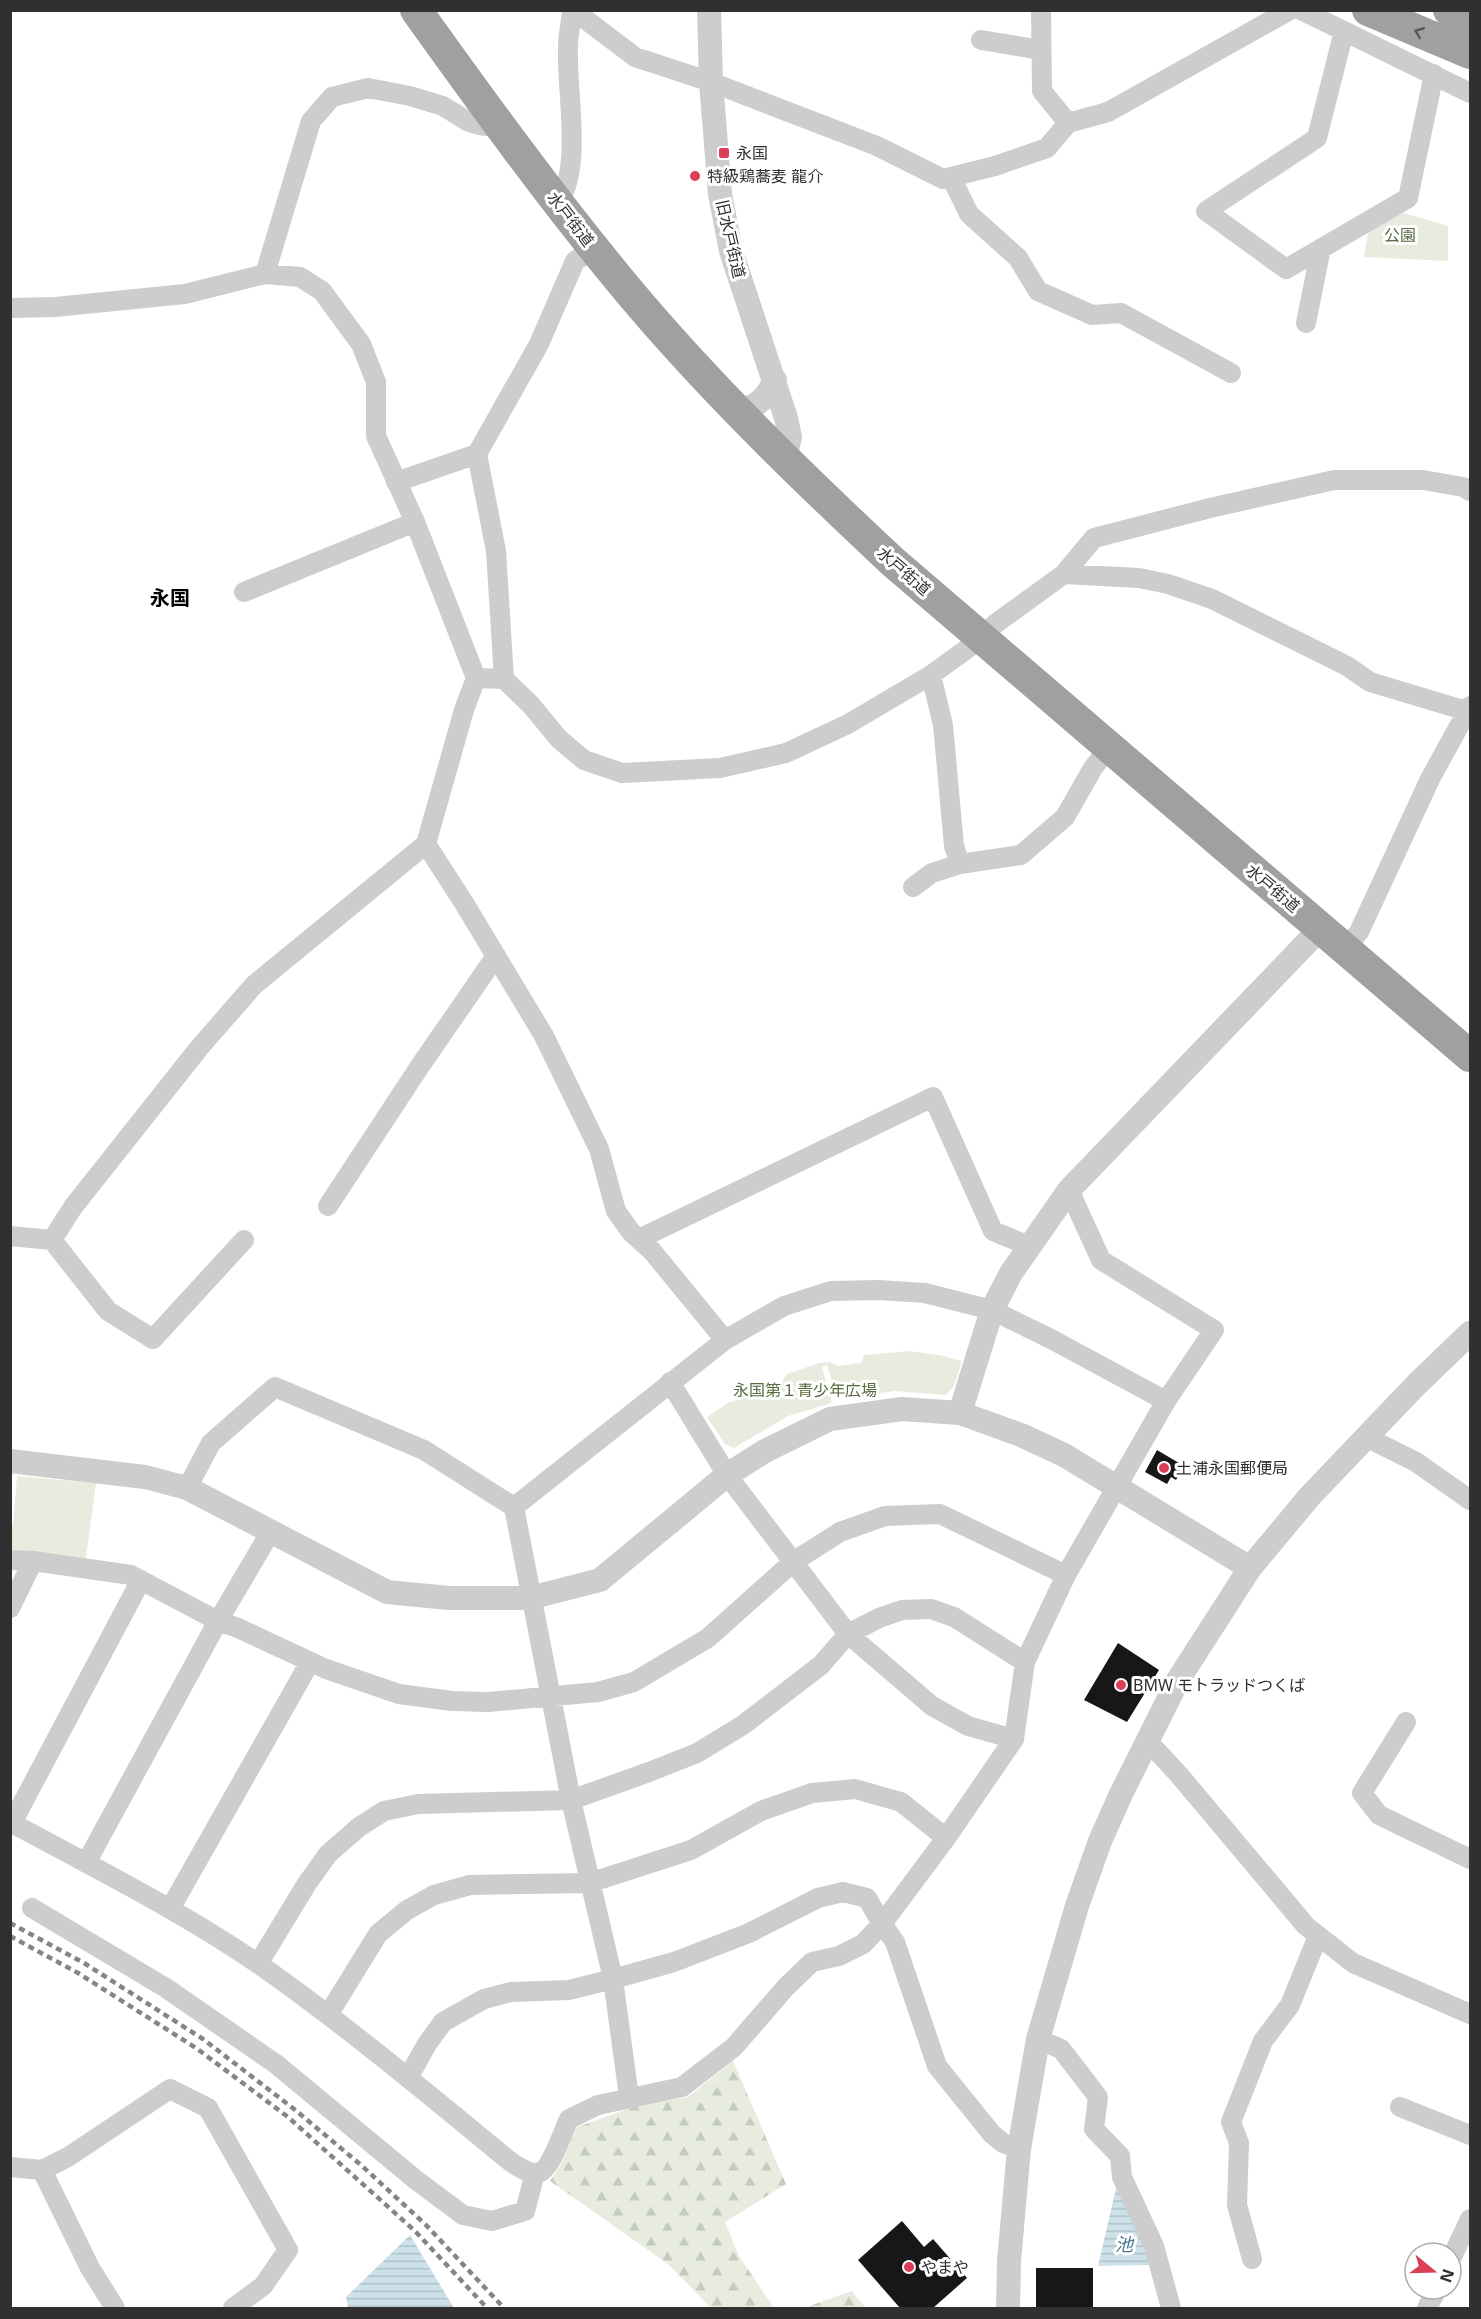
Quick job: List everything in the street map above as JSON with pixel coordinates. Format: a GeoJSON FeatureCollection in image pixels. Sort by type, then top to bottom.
{"type":"FeatureCollection","features":[{"type":"Feature","properties":{"kind":"highway","name":"水戸街道"},"geometry":{"type":"LineString","coordinates":[[416,10],[496,122],[594,249],[655,320],[784,459],[892,562],[1470,1056]]}},
{"type":"Feature","properties":{"kind":"highway"},"geometry":{"type":"LineString","coordinates":[[1368,10],[1470,53]]}},
{"type":"Feature","properties":{"kind":"highway"},"geometry":{"type":"LineString","coordinates":[[1449,10],[1470,19]]}},
{"type":"Feature","properties":{"kind":"street"},"geometry":{"type":"LineString","coordinates":[[558,203],[564,195],[571,162],[568,47],[573,10],[635,57],[711,82],[877,146],[943,179],[995,166],[1047,148],[1068,123],[1108,112],[1290,10]]}},
{"type":"Feature","properties":{"kind":"street","name":"旧水戸街道"},"geometry":{"type":"LineString","coordinates":[[709,10],[711,82],[720,194],[731,251],[775,380],[790,437],[784,459]]}},
{"type":"Feature","properties":{"kind":"street"},"geometry":{"type":"LineString","coordinates":[[1041,10],[1042,91],[1068,123]]}},
{"type":"Feature","properties":{"kind":"street"},"geometry":{"type":"LineString","coordinates":[[1301,10],[1470,93]]}},
{"type":"Feature","properties":{"kind":"street"},"geometry":{"type":"LineString","coordinates":[[1344,31],[1317,138],[1206,211],[1286,269],[1408,198],[1434,74]]}},
{"type":"Feature","properties":{"kind":"street"},"geometry":{"type":"LineString","coordinates":[[981,39],[1041,50]]}},
{"type":"Feature","properties":{"kind":"street"},"geometry":{"type":"LineString","coordinates":[[265,274],[311,121],[332,97],[368,88],[410,96],[443,106],[467,121],[479,125],[488,126],[496,122]]}},
{"type":"Feature","properties":{"kind":"street"},"geometry":{"type":"LineString","coordinates":[[951,177],[969,214],[1018,258],[1038,291],[1092,315],[1121,314],[1231,373]]}},
{"type":"Feature","properties":{"kind":"street"},"geometry":{"type":"LineString","coordinates":[[1306,323],[1321,248]]}},
{"type":"Feature","properties":{"kind":"street"},"geometry":{"type":"LineString","coordinates":[[504,679],[496,551],[477,454],[539,344],[575,261],[594,249]]}},
{"type":"Feature","properties":{"kind":"street"},"geometry":{"type":"LineString","coordinates":[[10,308],[55,307],[185,294],[265,274],[300,277],[322,291],[361,344],[376,382],[376,436],[415,522],[476,678],[464,710],[426,844],[254,985],[199,1048],[73,1207],[52,1240]]}},
{"type":"Feature","properties":{"kind":"street"},"geometry":{"type":"LineString","coordinates":[[738,410],[749,409],[760,401],[772,388],[775,380]]}},
{"type":"Feature","properties":{"kind":"street"},"geometry":{"type":"LineString","coordinates":[[396,482],[477,454]]}},
{"type":"Feature","properties":{"kind":"street"},"geometry":{"type":"LineString","coordinates":[[476,678],[504,679],[531,705],[559,739],[584,760],[622,773],[720,768],[786,753],[848,724],[931,675],[982,638],[995,624],[1064,574],[1094,538],[1210,508],[1334,480],[1424,480],[1463,487],[1470,491]]}},
{"type":"Feature","properties":{"kind":"street"},"geometry":{"type":"LineString","coordinates":[[244,592],[415,522]]}},
{"type":"Feature","properties":{"kind":"street"},"geometry":{"type":"LineString","coordinates":[[1064,574],[1139,578],[1168,584],[1201,596],[1347,666],[1370,682],[1470,710],[1430,780],[1359,932],[1345,949]]}},
{"type":"Feature","properties":{"kind":"street"},"geometry":{"type":"LineString","coordinates":[[931,675],[943,725],[954,846],[960,864]]}},
{"type":"Feature","properties":{"kind":"street"},"geometry":{"type":"LineString","coordinates":[[913,887],[932,873],[960,864],[1021,855],[1065,818],[1093,768],[1109,747]]}},
{"type":"Feature","properties":{"kind":"street"},"geometry":{"type":"LineString","coordinates":[[426,844],[544,1036],[599,1149],[616,1211],[725,1340]]}},
{"type":"Feature","properties":{"kind":"street"},"geometry":{"type":"LineString","coordinates":[[960,1413],[992,1310],[1011,1273],[1069,1190],[1321,928]]}},
{"type":"Feature","properties":{"kind":"street"},"geometry":{"type":"LineString","coordinates":[[328,1206],[496,956]]}},
{"type":"Feature","properties":{"kind":"street"},"geometry":{"type":"LineString","coordinates":[[639,1239],[933,1097],[993,1232],[1029,1246]]}},
{"type":"Feature","properties":{"kind":"street"},"geometry":{"type":"LineString","coordinates":[[141,1580],[11,1822],[170,1909],[258,1964],[328,2014],[511,2162],[535,2174],[543,2171],[569,2119],[598,2105],[682,2087],[734,2047],[780,1994],[812,1962],[839,1956],[863,1944],[882,1924],[946,1838],[1014,1739],[1025,1662],[1066,1575],[1166,1401],[1214,1330],[1101,1260],[1069,1190]]}},
{"type":"Feature","properties":{"kind":"street"},"geometry":{"type":"LineString","coordinates":[[10,1236],[52,1240],[108,1311],[153,1339],[244,1240]]}},
{"type":"Feature","properties":{"kind":"street"},"geometry":{"type":"LineString","coordinates":[[514,1508],[725,1340],[784,1306],[831,1291],[878,1290],[925,1293],[992,1310],[1166,1401]]}},
{"type":"Feature","properties":{"kind":"street"},"geometry":{"type":"LineString","coordinates":[[1008,2308],[1009,2260],[1019,2149],[1038,2039],[1077,1906],[1100,1841],[1121,1794],[1178,1680],[1250,1568],[1310,1496],[1416,1385],[1470,1333]]}},
{"type":"Feature","properties":{"kind":"street"},"geometry":{"type":"LineString","coordinates":[[670,1382],[728,1475],[848,1634],[932,1706],[969,1726],[1014,1739]]}},
{"type":"Feature","properties":{"kind":"street"},"geometry":{"type":"LineString","coordinates":[[187,1488],[211,1443],[275,1387],[424,1450],[514,1508],[571,1800],[613,1979],[629,2097]]}},
{"type":"Feature","properties":{"kind":"street"},"geometry":{"type":"LineString","coordinates":[[10,1461],[145,1477],[187,1488],[387,1592],[449,1598],[530,1598],[600,1580],[728,1475],[765,1451],[830,1419],[902,1409],[960,1413],[1021,1435],[1056,1451],[1116,1485],[1250,1568]]}},
{"type":"Feature","properties":{"kind":"street"},"geometry":{"type":"LineString","coordinates":[[1366,1437],[1416,1462],[1470,1500]]}},
{"type":"Feature","properties":{"kind":"street"},"geometry":{"type":"LineString","coordinates":[[10,1560],[33,1561],[131,1575],[218,1621],[310,1662],[399,1694],[452,1701],[488,1702],[598,1692],[634,1682],[708,1638],[793,1562],[840,1532],[885,1516],[940,1514],[1066,1575]]}},
{"type":"Feature","properties":{"kind":"street"},"geometry":{"type":"LineString","coordinates":[[86,1863],[218,1621],[271,1531]]}},
{"type":"Feature","properties":{"kind":"street"},"geometry":{"type":"LineString","coordinates":[[10,1608],[33,1561]]}},
{"type":"Feature","properties":{"kind":"street"},"geometry":{"type":"LineString","coordinates":[[258,1964],[306,1885],[328,1854],[359,1827],[384,1811],[418,1804],[571,1800],[649,1772],[697,1753],[734,1731],[821,1665],[848,1634],[879,1618],[902,1610],[931,1608],[954,1617],[1025,1662]]}},
{"type":"Feature","properties":{"kind":"street"},"geometry":{"type":"LineString","coordinates":[[170,1909],[310,1662]]}},
{"type":"Feature","properties":{"kind":"street"},"geometry":{"type":"LineString","coordinates":[[1406,1722],[1362,1793],[1379,1815],[1470,1859]]}},
{"type":"Feature","properties":{"kind":"street"},"geometry":{"type":"LineString","coordinates":[[1147,1744],[1157,1751],[1180,1776],[1306,1926],[1353,1963],[1470,2014]]}},
{"type":"Feature","properties":{"kind":"street"},"geometry":{"type":"LineString","coordinates":[[328,2014],[378,1934],[407,1910],[434,1895],[470,1885],[589,1883],[692,1850],[761,1811],[812,1794],[855,1789],[901,1802],[946,1838]]}},
{"type":"Feature","properties":{"kind":"street"},"geometry":{"type":"LineString","coordinates":[[408,2078],[427,2044],[443,2022],[484,1999],[511,1992],[537,1993],[569,1990],[674,1962],[750,1933],[818,1898],[843,1892],[867,1898],[895,1942],[937,2066],[992,2134],[1003,2143],[1019,2149]]}},
{"type":"Feature","properties":{"kind":"street"},"geometry":{"type":"LineString","coordinates":[[32,1908],[166,1988],[276,2064],[416,2180],[463,2215],[492,2221],[525,2211],[535,2174]]}},
{"type":"Feature","properties":{"kind":"street"},"geometry":{"type":"LineString","coordinates":[[1252,2259],[1237,2205],[1239,2143],[1232,2122],[1263,2041],[1290,2005],[1318,1936]]}},
{"type":"Feature","properties":{"kind":"street"},"geometry":{"type":"LineString","coordinates":[[1038,2039],[1061,2049],[1098,2097],[1094,2129],[1120,2156],[1122,2177],[1154,2246],[1171,2308]]}},
{"type":"Feature","properties":{"kind":"street"},"geometry":{"type":"LineString","coordinates":[[10,2167],[42,2170],[68,2157],[170,2089],[208,2108],[288,2250],[263,2286],[256,2302],[233,2308]]}},
{"type":"Feature","properties":{"kind":"street"},"geometry":{"type":"LineString","coordinates":[[1400,2107],[1470,2135]]}},
{"type":"Feature","properties":{"kind":"street"},"geometry":{"type":"LineString","coordinates":[[42,2170],[90,2268],[115,2308]]}},
{"type":"Feature","properties":{"kind":"street"},"geometry":{"type":"LineString","coordinates":[[1460,2241],[1470,2219]]}},
{"type":"Feature","properties":{"kind":"green space","name":"公園"},"geometry":{"type":"Polygon","coordinates":[[[1397,211],[1448,226],[1448,261],[1364,257],[1369,227],[1397,211]]]}},
{"type":"Feature","properties":{"kind":"green space","name":"永国第１青少年広場"},"geometry":{"type":"Polygon","coordinates":[[[909,1351],[962,1361],[954,1386],[946,1395],[895,1391],[837,1399],[827,1365],[822,1367],[832,1403],[788,1416],[734,1448],[725,1444],[707,1417],[728,1403],[781,1383],[787,1374],[819,1363],[830,1362],[839,1366],[861,1363],[864,1355],[909,1351]]]}},
{"type":"Feature","properties":{"kind":"green space"},"geometry":{"type":"Polygon","coordinates":[[[17,1476],[96,1483],[86,1558],[11,1552],[10,1525],[13,1525],[17,1476]]]}},
{"type":"Feature","properties":{"kind":"green space"},"geometry":{"type":"Polygon","coordinates":[[[733,2061],[786,2184],[725,2222],[739,2256],[774,2308],[711,2308],[668,2264],[550,2181],[561,2164],[577,2127],[644,2103],[688,2097],[733,2061]]]}},
{"type":"Feature","properties":{"kind":"green space"},"geometry":{"type":"Polygon","coordinates":[[[852,2291],[866,2308],[804,2308],[852,2291]]]}},
{"type":"Feature","properties":{"kind":"water","name":"池"},"geometry":{"type":"Polygon","coordinates":[[[1118,2180],[1148,2247],[1150,2265],[1098,2266],[1118,2180]]]}},
{"type":"Feature","properties":{"kind":"water"},"geometry":{"type":"Polygon","coordinates":[[[410,2235],[454,2308],[348,2308],[346,2297],[410,2235]]]}},
{"type":"Feature","properties":{"kind":"building"},"geometry":{"type":"Polygon","coordinates":[[[1157,1450],[1184,1466],[1176,1480],[1171,1477],[1167,1484],[1145,1472],[1157,1450]]]}},
{"type":"Feature","properties":{"kind":"building","name":"BMW モトラッドつくば"},"geometry":{"type":"Polygon","coordinates":[[[1118,1643],[1159,1670],[1127,1722],[1084,1700],[1118,1643]]]}},
{"type":"Feature","properties":{"kind":"building"},"geometry":{"type":"Polygon","coordinates":[[[902,2221],[924,2247],[933,2239],[967,2278],[933,2308],[900,2308],[858,2260],[902,2221]]]}},
{"type":"Feature","properties":{"kind":"building"},"geometry":{"type":"Polygon","coordinates":[[[1036,2268],[1093,2268],[1093,2308],[1036,2308],[1036,2268]]]}},
{"type":"Feature","properties":{"kind":"railway"},"geometry":{"type":"LineString","coordinates":[[10,1923],[84,1963],[203,2039],[294,2109],[361,2165],[426,2225],[504,2308]]}},
{"type":"Feature","properties":{"kind":"railway"},"geometry":{"type":"LineString","coordinates":[[10,1936],[78,1973],[196,2048],[288,2117],[415,2231],[487,2308]]}},
{"type":"Feature","properties":{"kind":"place","name":"永国"},"geometry":{"type":"Point","coordinates":[724,153]}},
{"type":"Feature","properties":{"kind":"place","name":"特級鶏蕎麦 龍介"},"geometry":{"type":"Point","coordinates":[695,176]}},
{"type":"Feature","properties":{"kind":"place","name":"土浦永国郵便局"},"geometry":{"type":"Point","coordinates":[1164,1468]}},
{"type":"Feature","properties":{"kind":"place","name":"BMW モトラッドつくば"},"geometry":{"type":"Point","coordinates":[1121,1685]}},
{"type":"Feature","properties":{"kind":"place","name":"やまや"},"geometry":{"type":"Point","coordinates":[909,2267]}},
{"type":"Feature","properties":{"kind":"district","name":"永国"},"geometry":{"type":"Point","coordinates":[170,597]}}]}
